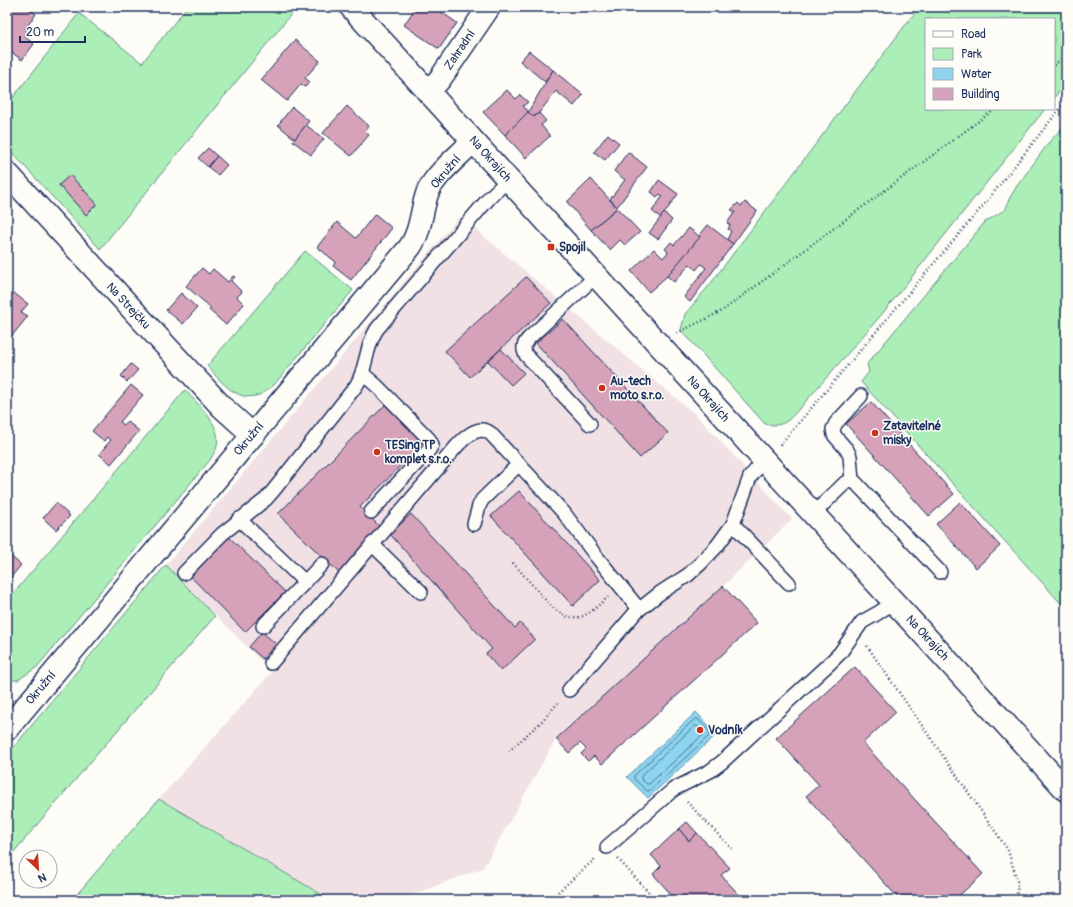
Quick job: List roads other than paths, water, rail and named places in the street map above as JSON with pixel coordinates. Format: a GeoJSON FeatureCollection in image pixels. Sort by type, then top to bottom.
{"type":"FeatureCollection","features":[{"type":"Feature","properties":{"kind":"street","name":"Na Okrajích"},"geometry":{"type":"LineString","coordinates":[[351,7],[1066,790]]}},
{"type":"Feature","properties":{"kind":"street","name":"Zahradní"},"geometry":{"type":"LineString","coordinates":[[428,92],[440,79],[490,7]]}},
{"type":"Feature","properties":{"kind":"street","name":"Okružní"},"geometry":{"type":"LineString","coordinates":[[9,724],[410,247],[416,239],[428,194],[432,185],[440,174],[473,141]]}},
{"type":"Feature","properties":{"kind":"street","name":"Na Strejčku"},"geometry":{"type":"LineString","coordinates":[[7,173],[222,407],[252,435]]}},
{"type":"Feature","properties":{"kind":"lane"},"geometry":{"type":"LineString","coordinates":[[184,573],[222,534],[274,491],[356,386],[363,374],[370,343],[377,329],[490,197],[508,180]]}},
{"type":"Feature","properties":{"kind":"lane"},"geometry":{"type":"LineString","coordinates":[[590,424],[526,355],[524,352],[524,345],[529,338],[596,276]]}},
{"type":"Feature","properties":{"kind":"lane"},"geometry":{"type":"LineString","coordinates":[[363,374],[377,386],[430,440],[432,445],[371,512]]}},
{"type":"Feature","properties":{"kind":"lane"},"geometry":{"type":"LineString","coordinates":[[852,481],[850,456],[834,435],[833,429],[839,420],[861,396]]}},
{"type":"Feature","properties":{"kind":"lane"},"geometry":{"type":"LineString","coordinates":[[271,663],[456,447],[467,436],[480,430],[487,431],[567,517],[639,609]]}},
{"type":"Feature","properties":{"kind":"lane"},"geometry":{"type":"LineString","coordinates":[[568,690],[639,609],[701,564],[724,538],[733,524],[750,477],[764,460]]}},
{"type":"Feature","properties":{"kind":"lane"},"geometry":{"type":"LineString","coordinates":[[474,524],[482,500],[519,464]]}},
{"type":"Feature","properties":{"kind":"lane"},"geometry":{"type":"LineString","coordinates":[[813,514],[845,483],[852,481],[858,484],[940,572]]}},
{"type":"Feature","properties":{"kind":"lane"},"geometry":{"type":"LineString","coordinates":[[239,519],[305,582]]}},
{"type":"Feature","properties":{"kind":"lane"},"geometry":{"type":"LineString","coordinates":[[733,524],[788,583]]}},
{"type":"Feature","properties":{"kind":"lane"},"geometry":{"type":"LineString","coordinates":[[372,544],[421,592]]}},
{"type":"Feature","properties":{"kind":"lane"},"geometry":{"type":"LineString","coordinates":[[263,626],[322,564]]}},
{"type":"Feature","properties":{"kind":"lane"},"geometry":{"type":"LineString","coordinates":[[607,847],[674,789],[710,771],[722,762],[840,653],[862,622],[894,602]]}},
{"type":"Feature","properties":{"kind":"water"},"geometry":{"type":"Polygon","coordinates":[[[696,712],[717,734],[648,798],[627,777],[696,712]]]}},
{"type":"Feature","properties":{"kind":"place","name":"Spojil"},"geometry":{"type":"Point","coordinates":[551,247]}},
{"type":"Feature","properties":{"kind":"place","name":"Au-tech moto s.r.o."},"geometry":{"type":"Point","coordinates":[602,388]}},
{"type":"Feature","properties":{"kind":"place","name":"Zatavitelné misky"},"geometry":{"type":"Point","coordinates":[875,433]}},
{"type":"Feature","properties":{"kind":"place","name":"TESing TP komplet s.r.o."},"geometry":{"type":"Point","coordinates":[377,452]}},
{"type":"Feature","properties":{"kind":"place","name":"Vodník"},"geometry":{"type":"Point","coordinates":[700,730]}}]}
